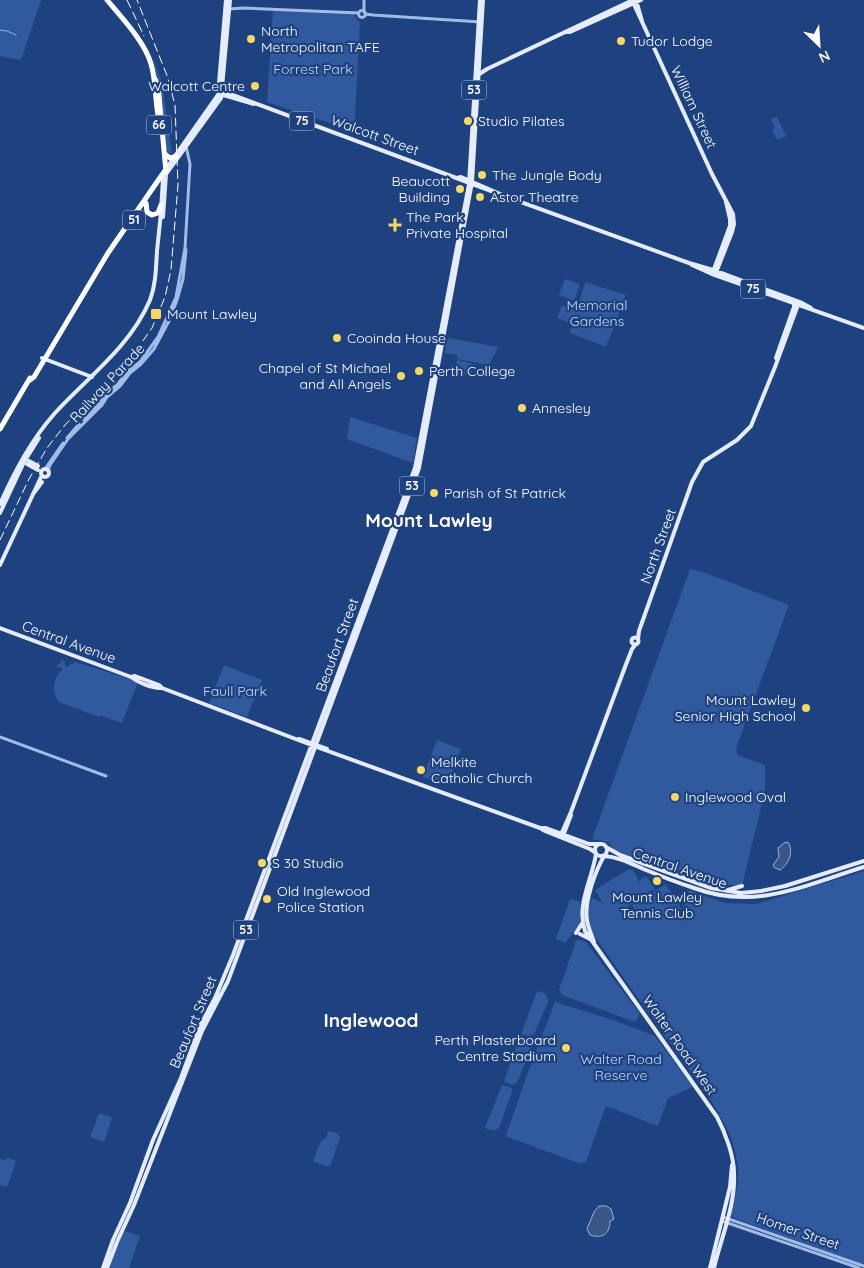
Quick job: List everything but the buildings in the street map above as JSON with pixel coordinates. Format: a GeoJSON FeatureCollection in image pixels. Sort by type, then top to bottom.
{"type":"FeatureCollection","features":[{"type":"Feature","properties":{"kind":"highway","name":"66"},"geometry":{"type":"LineString","coordinates":[[107,0],[121,16]]}},
{"type":"Feature","properties":{"kind":"highway","name":"66"},"geometry":{"type":"LineString","coordinates":[[111,0],[150,61],[154,76],[165,174]]}},
{"type":"Feature","properties":{"kind":"highway","name":"66"},"geometry":{"type":"LineString","coordinates":[[154,76],[158,85],[165,153],[165,174]]}},
{"type":"Feature","properties":{"kind":"highway"},"geometry":{"type":"LineString","coordinates":[[165,153],[170,158],[178,155]]}},
{"type":"Feature","properties":{"kind":"highway","name":"51"},"geometry":{"type":"LineString","coordinates":[[0,429],[104,261],[165,174]]}},
{"type":"Feature","properties":{"kind":"highway","name":"51"},"geometry":{"type":"LineString","coordinates":[[104,261],[165,174]]}},
{"type":"Feature","properties":{"kind":"highway"},"geometry":{"type":"LineString","coordinates":[[146,202],[147,212],[152,215],[158,213],[161,205]]}},
{"type":"Feature","properties":{"kind":"main road","name":"51"},"geometry":{"type":"LineString","coordinates":[[178,155],[219,102],[228,0]]}},
{"type":"Feature","properties":{"kind":"main road","name":"Beaufort Street"},"geometry":{"type":"LineString","coordinates":[[470,183],[481,0]]}},
{"type":"Feature","properties":{"kind":"main road","name":"William Street"},"geometry":{"type":"LineString","coordinates":[[635,1],[642,21],[733,214],[734,224],[714,273]]}},
{"type":"Feature","properties":{"kind":"main road"},"geometry":{"type":"LineString","coordinates":[[478,75],[487,69],[635,1]]}},
{"type":"Feature","properties":{"kind":"main road","name":"Beaufort Street"},"geometry":{"type":"LineString","coordinates":[[103,1268],[112,1240],[128,1208],[200,1026],[227,972],[419,468],[470,183],[477,68]]}},
{"type":"Feature","properties":{"kind":"main road"},"geometry":{"type":"LineString","coordinates":[[477,68],[487,69]]}},
{"type":"Feature","properties":{"kind":"main road","name":"51"},"geometry":{"type":"LineString","coordinates":[[165,174],[220,92]]}},
{"type":"Feature","properties":{"kind":"main road","name":"Walcott Street"},"geometry":{"type":"LineString","coordinates":[[220,92],[457,178],[490,192],[496,192],[698,269],[714,273],[864,328]]}},
{"type":"Feature","properties":{"kind":"main road"},"geometry":{"type":"LineString","coordinates":[[0,504],[38,439],[61,408],[123,344],[140,320],[150,298],[154,282],[158,258],[165,174]]}},
{"type":"Feature","properties":{"kind":"main road"},"geometry":{"type":"LineString","coordinates":[[158,258],[160,255],[165,174]]}},
{"type":"Feature","properties":{"kind":"main road","name":"North Street"},"geometry":{"type":"LineString","coordinates":[[562,836],[634,643],[638,641],[636,638],[692,482],[699,468],[710,456],[737,440],[751,426],[797,303]]}},
{"type":"Feature","properties":{"kind":"main road"},"geometry":{"type":"LineString","coordinates":[[43,358],[92,377]]}},
{"type":"Feature","properties":{"kind":"main road"},"geometry":{"type":"LineString","coordinates":[[25,461],[43,471]]}},
{"type":"Feature","properties":{"kind":"main road"},"geometry":{"type":"LineString","coordinates":[[0,512],[25,461]]}},
{"type":"Feature","properties":{"kind":"main road","name":"Railway Parade"},"geometry":{"type":"LineString","coordinates":[[0,564],[43,471]]}},
{"type":"Feature","properties":{"kind":"main road","name":"Central Avenue"},"geometry":{"type":"LineString","coordinates":[[0,628],[131,677],[135,676],[313,745],[562,836],[589,844],[601,844]]}},
{"type":"Feature","properties":{"kind":"main road","name":"Beaufort Street"},"geometry":{"type":"LineString","coordinates":[[107,1268],[134,1205],[202,1031],[228,982],[313,745]]}},
{"type":"Feature","properties":{"kind":"main road","name":"Central Avenue"},"geometry":{"type":"LineString","coordinates":[[562,836],[590,849],[596,854]]}},
{"type":"Feature","properties":{"kind":"main road"},"geometry":{"type":"LineString","coordinates":[[601,844],[606,847],[608,852],[597,871],[587,906],[587,930],[583,922],[582,908],[593,871],[596,854],[595,848],[601,844]]}},
{"type":"Feature","properties":{"kind":"main road","name":"Central Avenue"},"geometry":{"type":"LineString","coordinates":[[606,847],[620,855],[723,891],[752,892],[785,886],[864,861]]}},
{"type":"Feature","properties":{"kind":"main road"},"geometry":{"type":"LineString","coordinates":[[596,854],[604,856]]}},
{"type":"Feature","properties":{"kind":"main road","name":"Central Avenue"},"geometry":{"type":"LineString","coordinates":[[604,856],[621,859],[629,864],[712,894],[749,898],[780,893],[864,866]]}},
{"type":"Feature","properties":{"kind":"main road"},"geometry":{"type":"LineString","coordinates":[[668,873],[670,879]]}},
{"type":"Feature","properties":{"kind":"main road"},"geometry":{"type":"LineString","coordinates":[[723,891],[743,886],[752,892]]}},
{"type":"Feature","properties":{"kind":"main road"},"geometry":{"type":"LineString","coordinates":[[583,922],[578,933],[590,939]]}},
{"type":"Feature","properties":{"kind":"main road","name":"Walter Road West"},"geometry":{"type":"LineString","coordinates":[[587,930],[590,939],[595,944]]}},
{"type":"Feature","properties":{"kind":"main road","name":"Walter Road West"},"geometry":{"type":"LineString","coordinates":[[587,930],[717,1118],[728,1142],[734,1179],[712,1268]]}},
{"type":"Feature","properties":{"kind":"street"},"geometry":{"type":"LineString","coordinates":[[362,14],[364,0]]}},
{"type":"Feature","properties":{"kind":"street"},"geometry":{"type":"LineString","coordinates":[[228,7],[480,22]]}},
{"type":"Feature","properties":{"kind":"street","name":"Railway Parade"},"geometry":{"type":"LineString","coordinates":[[43,471],[66,438],[100,403],[106,394],[140,362],[158,337],[176,297],[185,248],[189,199],[190,161],[186,146]]}},
{"type":"Feature","properties":{"kind":"street"},"geometry":{"type":"LineString","coordinates":[[178,155],[188,156]]}},
{"type":"Feature","properties":{"kind":"street"},"geometry":{"type":"LineString","coordinates":[[0,737],[106,776]]}},
{"type":"Feature","properties":{"kind":"street","name":"Homer Street"},"geometry":{"type":"LineString","coordinates":[[725,1220],[864,1266]]}},
{"type":"Feature","properties":{"kind":"street","name":"Homer Street"},"geometry":{"type":"LineString","coordinates":[[725,1220],[859,1268]]}},
{"type":"Feature","properties":{"kind":"green space"},"geometry":{"type":"Polygon","coordinates":[[[0,0],[41,0],[21,60],[0,56],[0,0]]]}},
{"type":"Feature","properties":{"kind":"green space","name":"Forrest Park"},"geometry":{"type":"Polygon","coordinates":[[[273,9],[353,13],[360,24],[354,131],[267,102],[273,9]]]}},
{"type":"Feature","properties":{"kind":"green space"},"geometry":{"type":"Polygon","coordinates":[[[153,59],[162,82],[172,154],[166,150],[153,59]]]}},
{"type":"Feature","properties":{"kind":"green space"},"geometry":{"type":"Polygon","coordinates":[[[777,117],[786,136],[777,140],[772,130],[775,128],[771,119],[777,117]]]}},
{"type":"Feature","properties":{"kind":"green space"},"geometry":{"type":"Polygon","coordinates":[[[565,279],[580,284],[574,301],[559,295],[565,279]]]}},
{"type":"Feature","properties":{"kind":"green space","name":"Memorial Gardens"},"geometry":{"type":"Polygon","coordinates":[[[585,282],[626,295],[606,347],[570,333],[573,324],[557,318],[562,305],[577,310],[585,282]]]}},
{"type":"Feature","properties":{"kind":"green space"},"geometry":{"type":"Polygon","coordinates":[[[446,339],[498,347],[489,365],[457,359],[457,355],[445,353],[446,339]]]}},
{"type":"Feature","properties":{"kind":"green space"},"geometry":{"type":"Polygon","coordinates":[[[457,360],[474,364],[471,376],[454,372],[457,360]]]}},
{"type":"Feature","properties":{"kind":"green space"},"geometry":{"type":"Polygon","coordinates":[[[350,417],[417,438],[413,463],[347,439],[350,417]]]}},
{"type":"Feature","properties":{"kind":"green space"},"geometry":{"type":"Polygon","coordinates":[[[690,569],[706,573],[789,605],[736,748],[740,756],[765,765],[765,791],[742,886],[701,882],[614,850],[608,842],[592,839],[690,569]]]}},
{"type":"Feature","properties":{"kind":"green space"},"geometry":{"type":"Polygon","coordinates":[[[64,660],[66,667],[76,662],[136,681],[137,684],[122,723],[102,716],[99,717],[59,702],[56,698],[54,685],[62,669],[62,667],[58,668],[57,665],[61,664],[60,661],[64,660]]]}},
{"type":"Feature","properties":{"kind":"green space","name":"Faull Park"},"geometry":{"type":"Polygon","coordinates":[[[224,665],[262,680],[247,717],[209,703],[224,665]]]}},
{"type":"Feature","properties":{"kind":"green space"},"geometry":{"type":"Polygon","coordinates":[[[437,740],[461,749],[447,786],[423,777],[437,740]]]}},
{"type":"Feature","properties":{"kind":"green space"},"geometry":{"type":"Polygon","coordinates":[[[629,869],[633,870],[639,881],[646,876],[655,889],[625,908],[638,914],[632,905],[666,884],[682,910],[689,890],[725,903],[756,904],[864,871],[864,1265],[736,1219],[731,1215],[737,1185],[738,1166],[735,1149],[729,1133],[703,1088],[597,940],[590,925],[589,909],[592,898],[603,903],[595,890],[629,869]]]}},
{"type":"Feature","properties":{"kind":"green space"},"geometry":{"type":"Polygon","coordinates":[[[570,899],[580,902],[580,924],[565,943],[556,939],[570,899]]]}},
{"type":"Feature","properties":{"kind":"green space"},"geometry":{"type":"Polygon","coordinates":[[[576,941],[586,942],[640,1014],[635,1022],[562,995],[559,990],[576,941]]]}},
{"type":"Feature","properties":{"kind":"green space"},"geometry":{"type":"Polygon","coordinates":[[[537,991],[546,994],[548,1002],[534,1034],[529,1036],[521,1034],[537,991]]]}},
{"type":"Feature","properties":{"kind":"green space","name":"Walter Road Reserve"},"geometry":{"type":"Polygon","coordinates":[[[555,1002],[616,1021],[655,1036],[693,1087],[668,1098],[658,1126],[606,1106],[586,1162],[581,1164],[507,1137],[506,1135],[555,1002]]]}},
{"type":"Feature","properties":{"kind":"green space"},"geometry":{"type":"Polygon","coordinates":[[[520,1037],[532,1045],[517,1083],[512,1085],[504,1081],[520,1037]]]}},
{"type":"Feature","properties":{"kind":"green space"},"geometry":{"type":"Polygon","coordinates":[[[502,1085],[512,1088],[512,1092],[499,1128],[494,1131],[485,1128],[502,1085]]]}},
{"type":"Feature","properties":{"kind":"green space"},"geometry":{"type":"Polygon","coordinates":[[[99,1113],[112,1118],[104,1142],[90,1137],[99,1113]]]}},
{"type":"Feature","properties":{"kind":"green space"},"geometry":{"type":"Polygon","coordinates":[[[328,1131],[337,1133],[340,1137],[330,1167],[314,1162],[318,1147],[323,1139],[326,1138],[328,1131]]]}},
{"type":"Feature","properties":{"kind":"green space"},"geometry":{"type":"Polygon","coordinates":[[[8,1158],[16,1161],[7,1187],[0,1185],[0,1159],[8,1158]]]}},
{"type":"Feature","properties":{"kind":"green space"},"geometry":{"type":"Polygon","coordinates":[[[125,1231],[140,1236],[129,1268],[110,1268],[115,1251],[125,1231]]]}},
{"type":"Feature","properties":{"kind":"shaded area"},"geometry":{"type":"Polygon","coordinates":[[[788,842],[791,849],[790,857],[780,870],[773,865],[779,857],[778,848],[788,842]]]}},
{"type":"Feature","properties":{"kind":"shaded area"},"geometry":{"type":"Polygon","coordinates":[[[599,1206],[606,1206],[611,1209],[614,1219],[610,1221],[607,1232],[602,1236],[594,1236],[590,1235],[587,1229],[594,1212],[599,1206]]]}},
{"type":"Feature","properties":{"kind":"waterway"},"geometry":{"type":"LineString","coordinates":[[0,30],[16,35]]}},
{"type":"Feature","properties":{"kind":"railway"},"geometry":{"type":"LineString","coordinates":[[127,0],[144,36]]}},
{"type":"Feature","properties":{"kind":"railway"},"geometry":{"type":"LineString","coordinates":[[0,540],[29,479],[47,448],[65,425],[135,352],[152,328],[165,297],[171,270],[178,185],[175,105],[168,78],[137,0]]}},
{"type":"Feature","properties":{"kind":"place","name":"North Metropolitan TAFE"},"geometry":{"type":"Point","coordinates":[251,39]}},
{"type":"Feature","properties":{"kind":"place","name":"Tudor Lodge"},"geometry":{"type":"Point","coordinates":[621,41]}},
{"type":"Feature","properties":{"kind":"place","name":"Walcott Centre"},"geometry":{"type":"Point","coordinates":[255,86]}},
{"type":"Feature","properties":{"kind":"place","name":"Studio Pilates"},"geometry":{"type":"Point","coordinates":[468,121]}},
{"type":"Feature","properties":{"kind":"place","name":"The Jungle Body"},"geometry":{"type":"Point","coordinates":[482,175]}},
{"type":"Feature","properties":{"kind":"place","name":"Beaucott Building"},"geometry":{"type":"Point","coordinates":[460,189]}},
{"type":"Feature","properties":{"kind":"place","name":"Astor Theatre"},"geometry":{"type":"Point","coordinates":[480,197]}},
{"type":"Feature","properties":{"kind":"place","name":"The Park Private Hospital"},"geometry":{"type":"Point","coordinates":[395,225]}},
{"type":"Feature","properties":{"kind":"place","name":"Mount Lawley"},"geometry":{"type":"Point","coordinates":[156,314]}},
{"type":"Feature","properties":{"kind":"place","name":"Cooinda House"},"geometry":{"type":"Point","coordinates":[337,338]}},
{"type":"Feature","properties":{"kind":"place","name":"Perth College"},"geometry":{"type":"Point","coordinates":[419,371]}},
{"type":"Feature","properties":{"kind":"place","name":"Chapel of St Michael and All Angels"},"geometry":{"type":"Point","coordinates":[401,376]}},
{"type":"Feature","properties":{"kind":"place","name":"Annesley"},"geometry":{"type":"Point","coordinates":[522,408]}},
{"type":"Feature","properties":{"kind":"place","name":"Parish of St Patrick"},"geometry":{"type":"Point","coordinates":[434,493]}},
{"type":"Feature","properties":{"kind":"place","name":"Mount Lawley Senior High School"},"geometry":{"type":"Point","coordinates":[806,708]}},
{"type":"Feature","properties":{"kind":"place","name":"Melkite Catholic Church"},"geometry":{"type":"Point","coordinates":[421,770]}},
{"type":"Feature","properties":{"kind":"place","name":"Inglewood Oval"},"geometry":{"type":"Point","coordinates":[675,797]}},
{"type":"Feature","properties":{"kind":"place","name":"S 30 Studio"},"geometry":{"type":"Point","coordinates":[262,863]}},
{"type":"Feature","properties":{"kind":"place","name":"Mount Lawley Tennis Club"},"geometry":{"type":"Point","coordinates":[657,881]}},
{"type":"Feature","properties":{"kind":"place","name":"Old Inglewood Police Station"},"geometry":{"type":"Point","coordinates":[267,899]}},
{"type":"Feature","properties":{"kind":"place","name":"Perth Plasterboard Centre Stadium"},"geometry":{"type":"Point","coordinates":[566,1048]}},
{"type":"Feature","properties":{"kind":"district","name":"Mount Lawley"},"geometry":{"type":"Point","coordinates":[429,520]}},
{"type":"Feature","properties":{"kind":"district","name":"Inglewood"},"geometry":{"type":"Point","coordinates":[371,1020]}}]}
